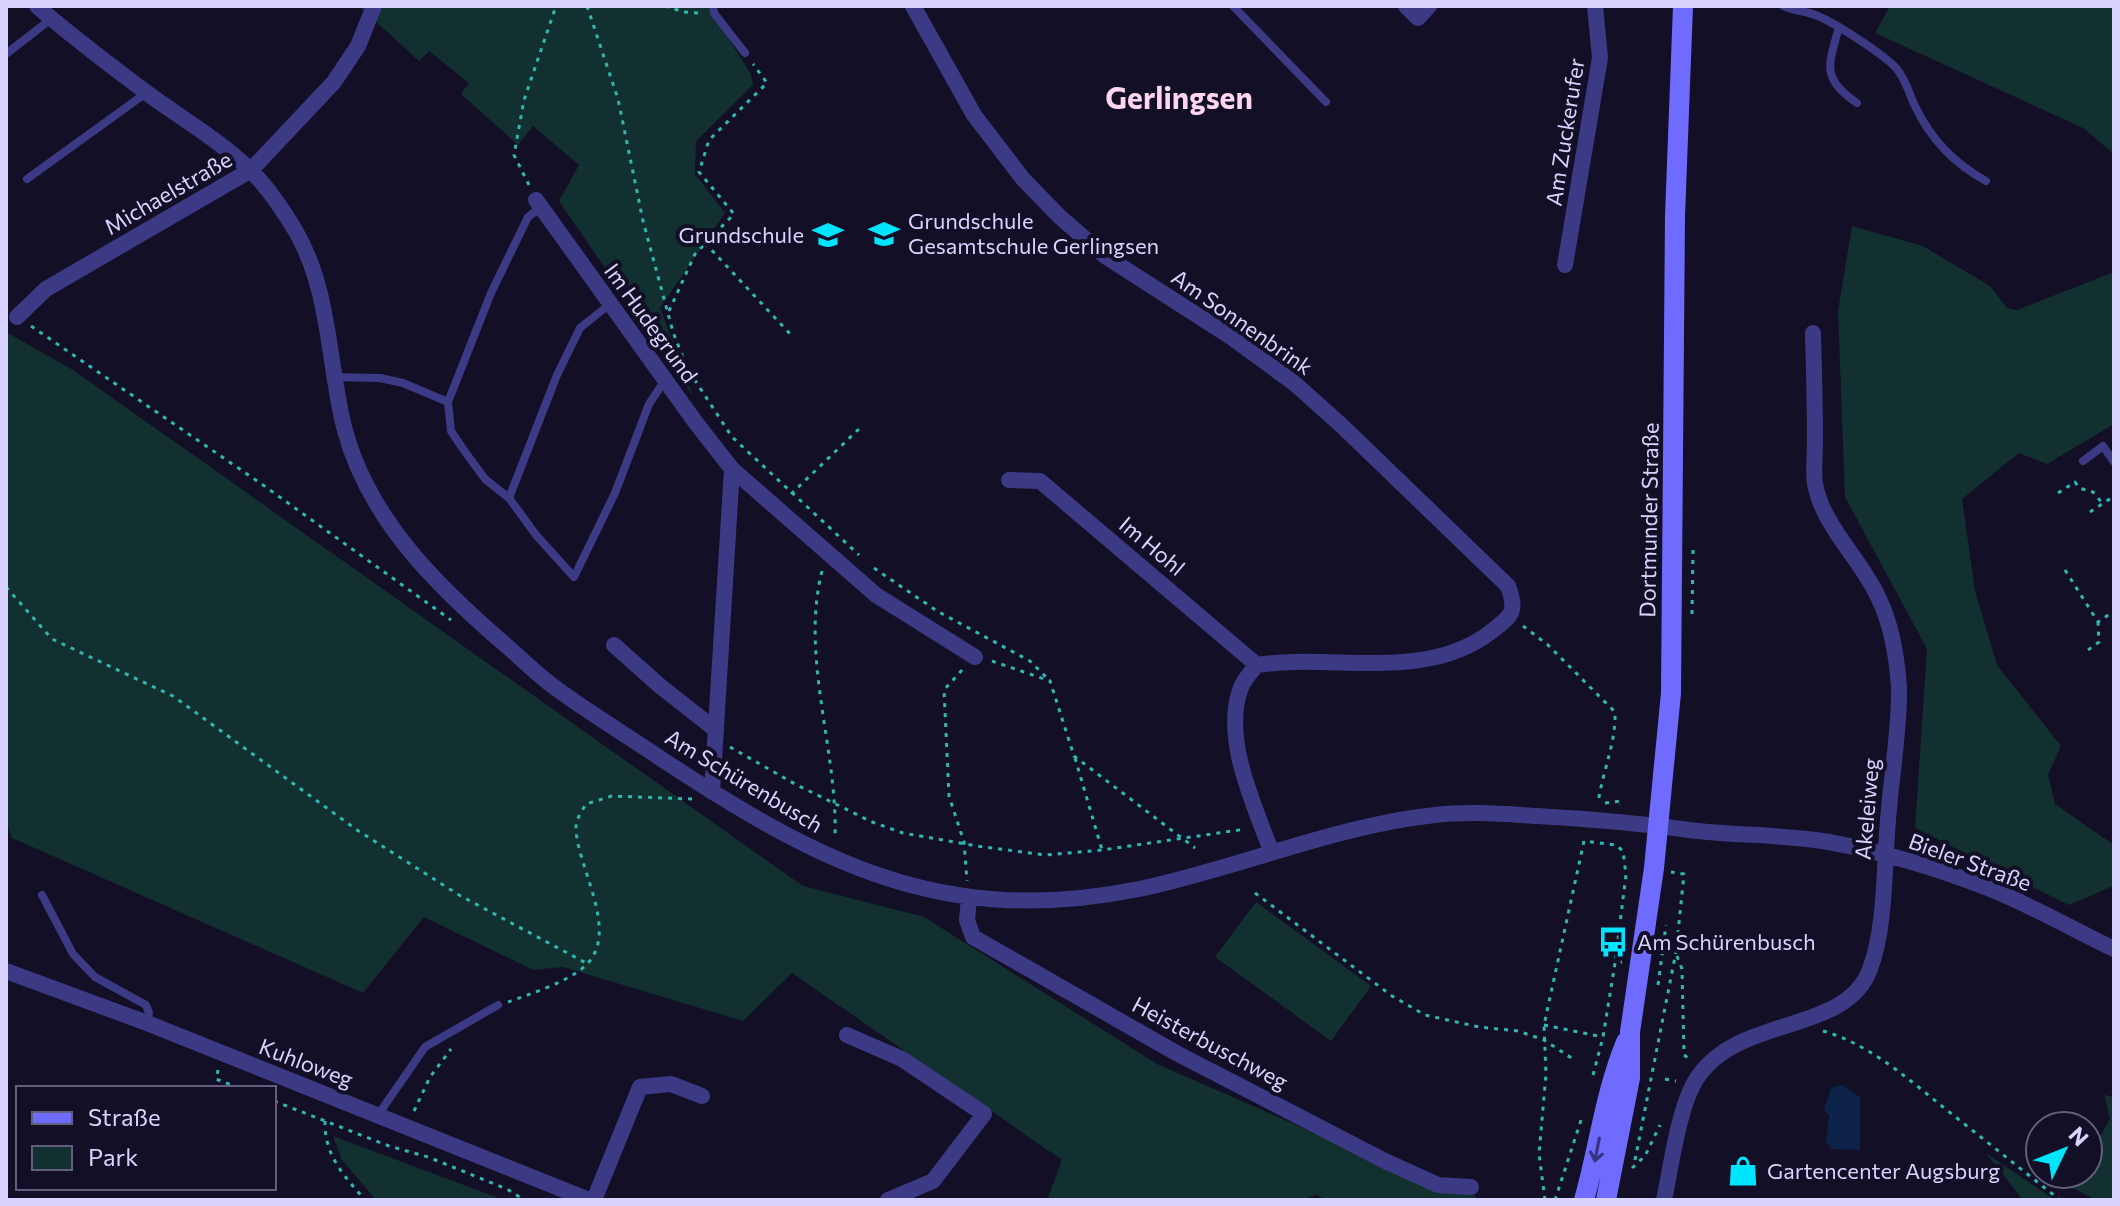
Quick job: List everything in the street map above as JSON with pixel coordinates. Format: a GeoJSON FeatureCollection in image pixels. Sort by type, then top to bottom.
{"type":"FeatureCollection","features":[{"type":"Feature","properties":{"kind":"main road","name":"Dortmunder Straße"},"geometry":{"type":"LineString","coordinates":[[1606,1200],[1630,1078],[1630,1032],[1654,868],[1671,693],[1675,216],[1683,6]]}},
{"type":"Feature","properties":{"kind":"main road","name":"Dortmunder Straße"},"geometry":{"type":"LineString","coordinates":[[1584,1200],[1613,1073],[1630,1032]]}},
{"type":"Feature","properties":{"kind":"street","name":"Am Schürenbusch"},"geometry":{"type":"LineString","coordinates":[[37,6],[251,170],[296,231],[310,259],[324,311],[333,377],[346,435],[387,522],[432,579],[556,688],[709,796],[798,842],[834,860],[892,880],[969,897],[1047,902],[1136,889],[1358,829],[1443,814],[1481,813],[1659,826]]}},
{"type":"Feature","properties":{"kind":"street","name":"Michaelstraße"},"geometry":{"type":"LineString","coordinates":[[17,317],[46,289],[251,170],[334,82],[358,46],[374,6]]}},
{"type":"Feature","properties":{"kind":"street","name":"Am Sonnenbrink"},"geometry":{"type":"LineString","coordinates":[[913,6],[974,115],[1023,179],[1060,217],[1105,256],[1231,337],[1294,383],[1508,586],[1514,603],[1510,617]]}},
{"type":"Feature","properties":{"kind":"street","name":"Am Zuckerufer"},"geometry":{"type":"LineString","coordinates":[[1565,265],[1600,58],[1595,6]]}},
{"type":"Feature","properties":{"kind":"street","name":"Im Hudegrund"},"geometry":{"type":"LineString","coordinates":[[539,204],[732,469],[876,595],[975,657]]}},
{"type":"Feature","properties":{"kind":"street","name":"Akeleiweg"},"geometry":{"type":"LineString","coordinates":[[1664,1200],[1686,1103],[1693,1084],[1704,1069],[1748,1038],[1828,1013],[1855,994],[1870,970],[1880,920],[1899,690],[1895,649],[1880,600],[1824,513],[1815,483],[1813,333]]}},
{"type":"Feature","properties":{"kind":"street"},"geometry":{"type":"LineString","coordinates":[[709,796],[716,734],[732,469]]}},
{"type":"Feature","properties":{"kind":"street","name":"Im Hohl"},"geometry":{"type":"LineString","coordinates":[[1009,480],[1040,481],[1257,665]]}},
{"type":"Feature","properties":{"kind":"street"},"geometry":{"type":"LineString","coordinates":[[1271,851],[1235,742],[1233,717],[1240,686],[1257,665],[1282,661],[1403,663],[1445,656],[1487,635],[1510,617]]}},
{"type":"Feature","properties":{"kind":"street"},"geometry":{"type":"LineString","coordinates":[[614,645],[716,734]]}},
{"type":"Feature","properties":{"kind":"street","name":"Bieler Straße"},"geometry":{"type":"LineString","coordinates":[[1659,826],[1823,841],[1885,854],[1993,890],[2114,949]]}},
{"type":"Feature","properties":{"kind":"street","name":"Heisterbuschweg"},"geometry":{"type":"LineString","coordinates":[[969,897],[967,920],[973,937],[1178,1054],[1385,1161],[1438,1185],[1471,1187]]}},
{"type":"Feature","properties":{"kind":"street","name":"Kuhloweg"},"geometry":{"type":"LineString","coordinates":[[6,971],[147,1023],[592,1200]]}},
{"type":"Feature","properties":{"kind":"street"},"geometry":{"type":"LineString","coordinates":[[847,1035],[902,1059],[984,1114],[933,1181],[888,1200]]}},
{"type":"Feature","properties":{"kind":"street"},"geometry":{"type":"LineString","coordinates":[[592,1200],[640,1087],[671,1084],[702,1096]]}},
{"type":"Feature","properties":{"kind":"lane"},"geometry":{"type":"LineString","coordinates":[[1233,6],[1326,102]]}},
{"type":"Feature","properties":{"kind":"lane"},"geometry":{"type":"LineString","coordinates":[[1783,6],[1797,12],[1815,14],[1891,63],[1902,76],[1921,119],[1951,157],[1967,171],[1986,181]]}},
{"type":"Feature","properties":{"kind":"lane"},"geometry":{"type":"LineString","coordinates":[[714,10],[745,53]]}},
{"type":"Feature","properties":{"kind":"lane"},"geometry":{"type":"LineString","coordinates":[[6,54],[51,18]]}},
{"type":"Feature","properties":{"kind":"lane"},"geometry":{"type":"LineString","coordinates":[[1839,27],[1828,65],[1831,79],[1857,103]]}},
{"type":"Feature","properties":{"kind":"lane"},"geometry":{"type":"LineString","coordinates":[[27,179],[147,93]]}},
{"type":"Feature","properties":{"kind":"lane"},"geometry":{"type":"LineString","coordinates":[[539,204],[528,217],[491,293],[448,402],[451,431],[485,479],[509,498],[536,535],[574,577],[615,493],[649,404],[665,380]]}},
{"type":"Feature","properties":{"kind":"lane"},"geometry":{"type":"LineString","coordinates":[[509,498],[557,375],[580,328],[610,304]]}},
{"type":"Feature","properties":{"kind":"lane"},"geometry":{"type":"LineString","coordinates":[[333,377],[391,380],[448,402]]}},
{"type":"Feature","properties":{"kind":"lane"},"geometry":{"type":"LineString","coordinates":[[2083,461],[2103,446],[2114,462]]}},
{"type":"Feature","properties":{"kind":"lane"},"geometry":{"type":"LineString","coordinates":[[42,895],[73,954],[95,977],[146,1005],[149,1013],[147,1023]]}},
{"type":"Feature","properties":{"kind":"lane"},"geometry":{"type":"LineString","coordinates":[[378,1115],[425,1047],[498,1005]]}},
{"type":"Feature","properties":{"kind":"path"},"geometry":{"type":"LineString","coordinates":[[539,204],[514,155],[524,100],[556,6]]}},
{"type":"Feature","properties":{"kind":"path"},"geometry":{"type":"LineString","coordinates":[[587,6],[618,99],[643,221],[673,332],[687,368],[732,437],[861,557]]}},
{"type":"Feature","properties":{"kind":"path"},"geometry":{"type":"LineString","coordinates":[[665,6],[684,12],[714,10]]}},
{"type":"Feature","properties":{"kind":"path"},"geometry":{"type":"LineString","coordinates":[[669,311],[695,254],[734,214],[699,172],[709,140],[767,83],[745,53]]}},
{"type":"Feature","properties":{"kind":"path"},"geometry":{"type":"LineString","coordinates":[[705,243],[792,336]]}},
{"type":"Feature","properties":{"kind":"path"},"geometry":{"type":"LineString","coordinates":[[17,317],[263,485],[462,628]]}},
{"type":"Feature","properties":{"kind":"path"},"geometry":{"type":"LineString","coordinates":[[791,494],[863,425]]}},
{"type":"Feature","properties":{"kind":"path"},"geometry":{"type":"LineString","coordinates":[[2058,493],[2075,482],[2079,488],[2093,492],[2103,504]]}},
{"type":"Feature","properties":{"kind":"path"},"geometry":{"type":"LineString","coordinates":[[2090,512],[2114,496]]}},
{"type":"Feature","properties":{"kind":"path"},"geometry":{"type":"LineString","coordinates":[[826,552],[818,587],[814,636],[836,805],[834,860]]}},
{"type":"Feature","properties":{"kind":"path"},"geometry":{"type":"LineString","coordinates":[[873,568],[937,611],[1030,661],[1050,681],[1102,850]]}},
{"type":"Feature","properties":{"kind":"path"},"geometry":{"type":"LineString","coordinates":[[2065,570],[2098,622],[2099,642],[2088,650]]}},
{"type":"Feature","properties":{"kind":"path"},"geometry":{"type":"LineString","coordinates":[[6,587],[52,639],[173,696],[357,830],[459,895],[588,964]]}},
{"type":"Feature","properties":{"kind":"path"},"geometry":{"type":"LineString","coordinates":[[2098,622],[2114,611]]}},
{"type":"Feature","properties":{"kind":"path"},"geometry":{"type":"LineString","coordinates":[[1510,617],[1548,645],[1615,712],[1609,760],[1598,804],[1621,801],[1616,845]]}},
{"type":"Feature","properties":{"kind":"path"},"geometry":{"type":"LineString","coordinates":[[969,897],[964,842],[949,796],[944,690],[975,657],[1010,665],[1050,681]]}},
{"type":"Feature","properties":{"kind":"path"},"geometry":{"type":"LineString","coordinates":[[716,734],[836,805],[903,833],[1045,855],[1102,850],[1262,826]]}},
{"type":"Feature","properties":{"kind":"path"},"geometry":{"type":"LineString","coordinates":[[1074,756],[1195,848]]}},
{"type":"Feature","properties":{"kind":"path"},"geometry":{"type":"LineString","coordinates":[[686,791],[709,796]]}},
{"type":"Feature","properties":{"kind":"path"},"geometry":{"type":"LineString","coordinates":[[498,1005],[550,986],[588,964],[601,936],[575,823],[586,804],[612,796],[709,796]]}},
{"type":"Feature","properties":{"kind":"path"},"geometry":{"type":"LineString","coordinates":[[1545,1200],[1539,1154],[1546,1074],[1544,1025],[1584,841],[1616,845],[1623,851],[1627,866],[1603,1037],[1592,1081]]}},
{"type":"Feature","properties":{"kind":"path"},"geometry":{"type":"LineString","coordinates":[[1654,868],[1684,874],[1676,952],[1633,1168],[1645,1156],[1673,1099],[1686,1103]]}},
{"type":"Feature","properties":{"kind":"path"},"geometry":{"type":"LineString","coordinates":[[1255,893],[1392,996],[1425,1015],[1479,1027],[1518,1031],[1544,1040],[1553,1049],[1576,1061]]}},
{"type":"Feature","properties":{"kind":"path"},"geometry":{"type":"LineString","coordinates":[[1676,952],[1682,969],[1684,1055],[1704,1069]]}},
{"type":"Feature","properties":{"kind":"path"},"geometry":{"type":"LineString","coordinates":[[1615,963],[1641,957]]}},
{"type":"Feature","properties":{"kind":"path"},"geometry":{"type":"LineString","coordinates":[[1793,1023],[1843,1037],[1866,1049],[2060,1200]]}},
{"type":"Feature","properties":{"kind":"path"},"geometry":{"type":"LineString","coordinates":[[1544,1025],[1603,1037]]}},
{"type":"Feature","properties":{"kind":"path"},"geometry":{"type":"LineString","coordinates":[[408,1126],[430,1077],[454,1044]]}},
{"type":"Feature","properties":{"kind":"path"},"geometry":{"type":"LineString","coordinates":[[223,1055],[216,1079],[234,1086]]}},
{"type":"Feature","properties":{"kind":"path"},"geometry":{"type":"LineString","coordinates":[[276,1102],[389,1146],[428,1157],[507,1189],[524,1200]]}},
{"type":"Feature","properties":{"kind":"path"},"geometry":{"type":"LineString","coordinates":[[1555,1200],[1584,1110]]}},
{"type":"Feature","properties":{"kind":"path"},"geometry":{"type":"LineString","coordinates":[[325,1121],[325,1137],[333,1162],[365,1200]]}},
{"type":"Feature","properties":{"kind":"green space"},"geometry":{"type":"Polygon","coordinates":[[[359,6],[708,6],[751,74],[753,85],[696,141],[695,174],[725,213],[660,308],[693,396],[559,201],[579,165],[533,126],[518,145],[461,94],[469,83],[429,51],[419,61],[359,6]]]}},
{"type":"Feature","properties":{"kind":"green space"},"geometry":{"type":"Polygon","coordinates":[[[1890,6],[2114,6],[2114,154],[2083,128],[1875,33],[1890,6]]]}},
{"type":"Feature","properties":{"kind":"green space"},"geometry":{"type":"Polygon","coordinates":[[[1852,226],[1923,246],[1990,286],[2007,308],[2017,310],[2114,272],[2114,424],[2047,464],[2019,453],[1962,499],[1975,591],[1997,665],[2061,746],[2048,775],[2055,804],[2114,845],[2113,886],[2069,905],[1915,828],[1927,649],[1845,497],[1838,311],[1852,226]]]}},
{"type":"Feature","properties":{"kind":"green space"},"geometry":{"type":"Polygon","coordinates":[[[6,332],[73,370],[803,886],[924,917],[1157,1064],[1438,1187],[1474,1195],[1478,1200],[1328,1200],[1316,1195],[1301,1200],[1047,1200],[1062,1160],[792,973],[743,1021],[563,967],[533,970],[424,917],[363,993],[12,838],[6,822],[6,332]]]}},
{"type":"Feature","properties":{"kind":"green space"},"geometry":{"type":"Polygon","coordinates":[[[1256,902],[1371,986],[1331,1041],[1215,957],[1256,902]]]}},
{"type":"Feature","properties":{"kind":"green space"},"geometry":{"type":"Polygon","coordinates":[[[2104,1095],[2114,1097],[2114,1200],[2096,1200],[2077,1190],[2104,1190],[2104,1130],[2110,1119],[2104,1095]]]}},
{"type":"Feature","properties":{"kind":"green space"},"geometry":{"type":"Polygon","coordinates":[[[333,1136],[504,1200],[376,1200],[342,1160],[333,1136]]]}},
{"type":"Feature","properties":{"kind":"green space"},"geometry":{"type":"Polygon","coordinates":[[[1986,1153],[2024,1179],[2024,1190],[2040,1190],[2055,1200],[2023,1200],[1986,1153]]]}},
{"type":"Feature","properties":{"kind":"water"},"geometry":{"type":"Polygon","coordinates":[[[1841,1085],[1860,1097],[1860,1150],[1832,1149],[1826,1142],[1829,1115],[1824,1110],[1831,1088],[1841,1085]]]}},
{"type":"Feature","properties":{"kind":"place","name":"Grundschule Gesamtschule Gerlingsen"},"geometry":{"type":"Point","coordinates":[884,234]}},
{"type":"Feature","properties":{"kind":"place","name":"Grundschule"},"geometry":{"type":"Point","coordinates":[828,235]}},
{"type":"Feature","properties":{"kind":"place","name":"Am Schürenbusch"},"geometry":{"type":"Point","coordinates":[1613,942]}},
{"type":"Feature","properties":{"kind":"place","name":"Gartencenter Augsburg"},"geometry":{"type":"Point","coordinates":[1743,1171]}},
{"type":"Feature","properties":{"kind":"district","name":"Gerlingsen"},"geometry":{"type":"Point","coordinates":[1179,99]}}]}
